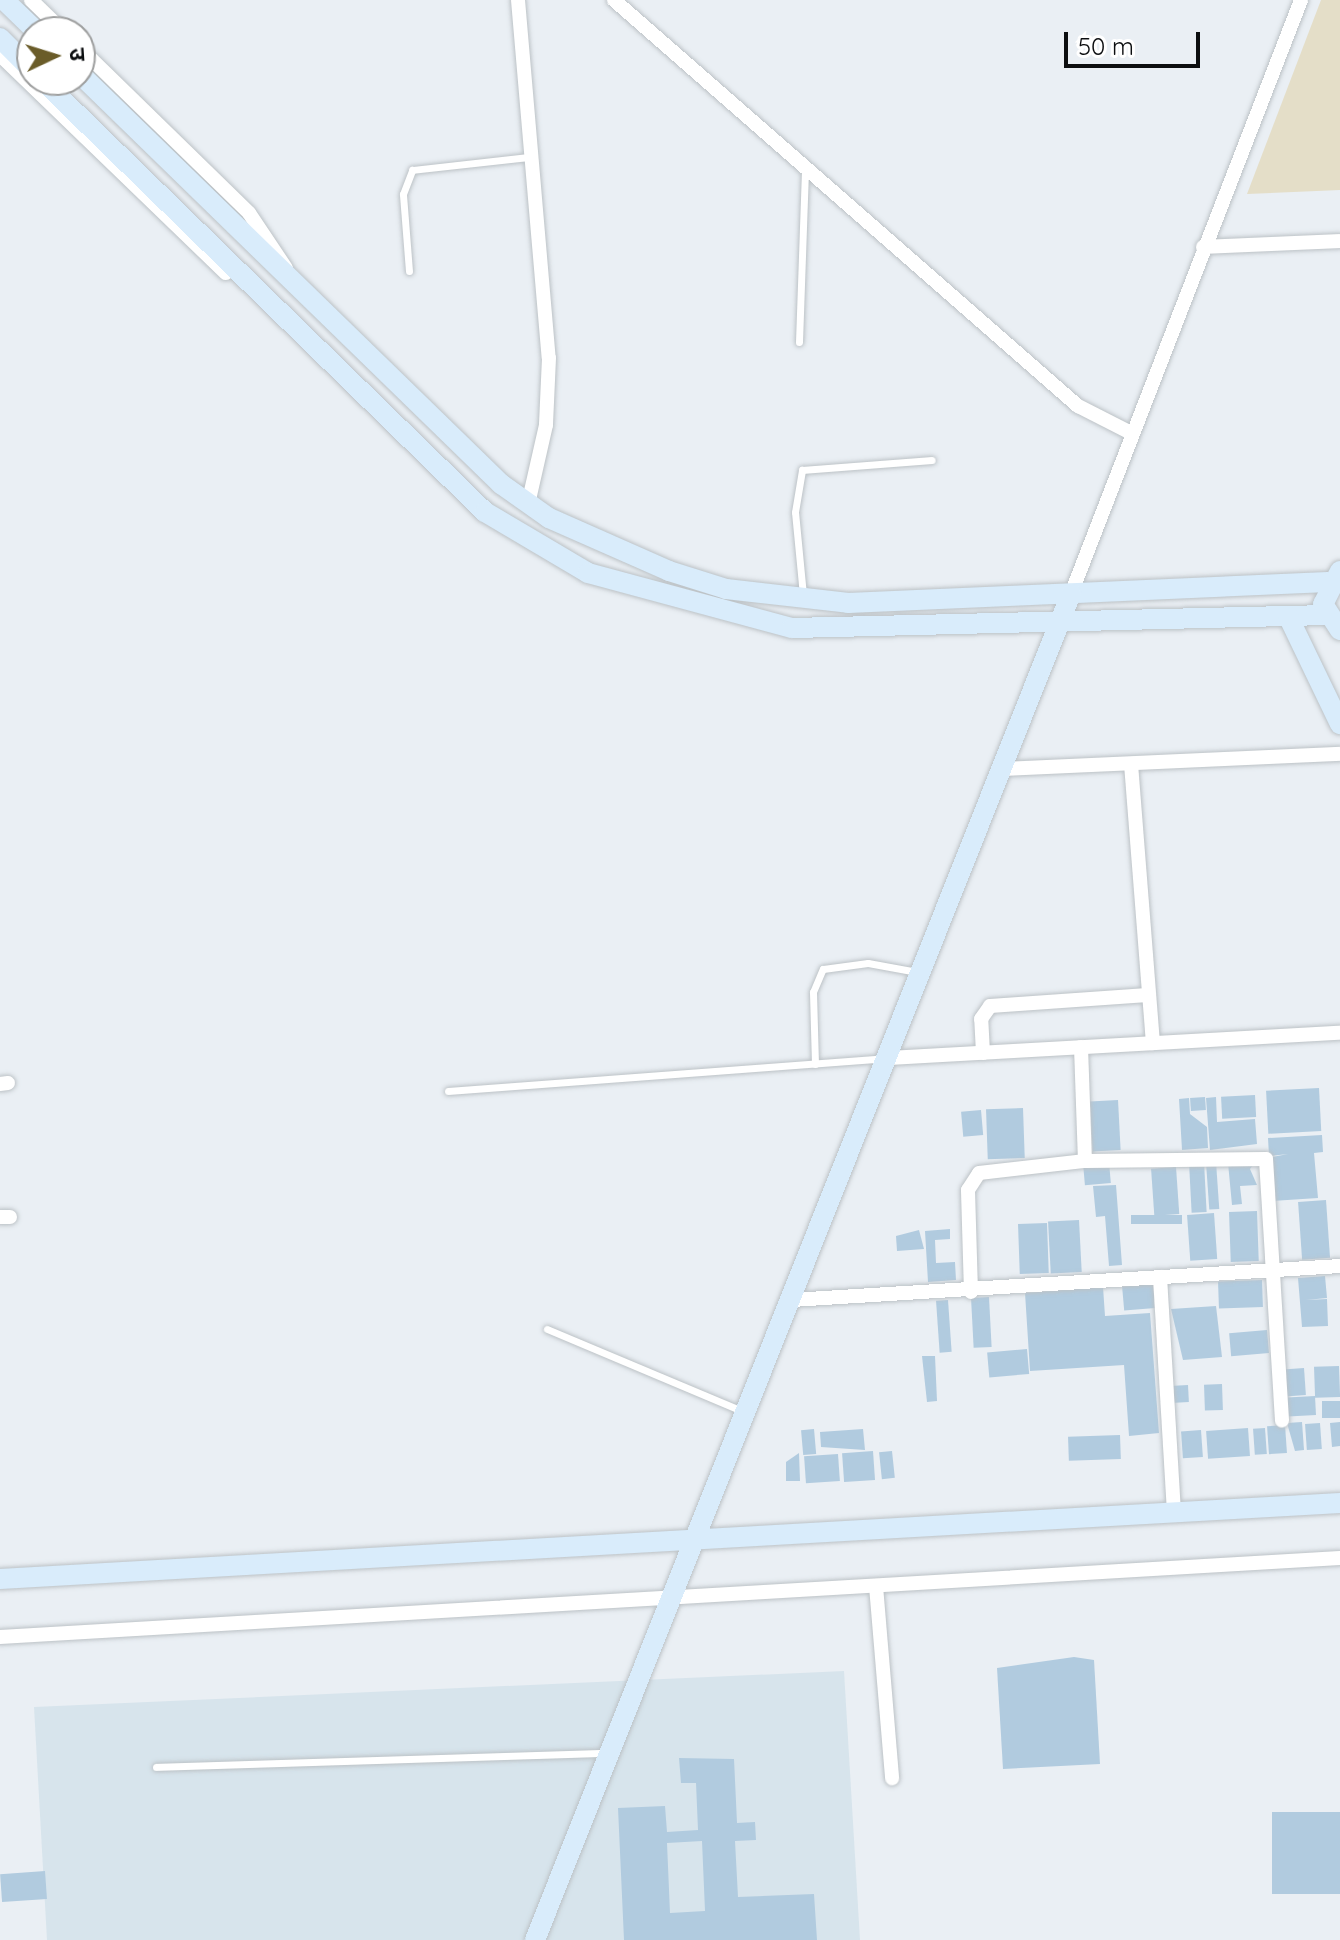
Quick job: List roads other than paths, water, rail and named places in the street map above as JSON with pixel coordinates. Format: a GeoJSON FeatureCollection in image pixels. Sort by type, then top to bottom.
{"type":"FeatureCollection","features":[{"type":"Feature","properties":{"kind":"main road"},"geometry":{"type":"LineString","coordinates":[[4,0],[20,16]]}},
{"type":"Feature","properties":{"kind":"main road"},"geometry":{"type":"LineString","coordinates":[[0,38],[16,54]]}},
{"type":"Feature","properties":{"kind":"main road"},"geometry":{"type":"LineString","coordinates":[[58,96],[485,512],[588,573],[792,628],[1060,626],[1288,616],[1336,631],[1334,576],[1071,594],[803,600],[669,571],[528,504],[293,282],[96,90]]}},
{"type":"Feature","properties":{"kind":"main road"},"geometry":{"type":"LineString","coordinates":[[535,1940],[923,973],[1071,594]]}},
{"type":"Feature","properties":{"kind":"main road"},"geometry":{"type":"LineString","coordinates":[[1288,616],[1340,724]]}},
{"type":"Feature","properties":{"kind":"main road"},"geometry":{"type":"LineString","coordinates":[[0,1579],[695,1543],[1340,1503]]}},
{"type":"Feature","properties":{"kind":"street"},"geometry":{"type":"LineString","coordinates":[[31,0],[48,16]]}},
{"type":"Feature","properties":{"kind":"street"},"geometry":{"type":"LineString","coordinates":[[518,0],[527,157],[549,358],[546,425],[528,504]]}},
{"type":"Feature","properties":{"kind":"street"},"geometry":{"type":"LineString","coordinates":[[614,0],[1078,406],[1129,432]]}},
{"type":"Feature","properties":{"kind":"street"},"geometry":{"type":"LineString","coordinates":[[1071,594],[1129,432],[1301,0]]}},
{"type":"Feature","properties":{"kind":"street"},"geometry":{"type":"LineString","coordinates":[[0,55],[175,226],[277,312]]}},
{"type":"Feature","properties":{"kind":"street"},"geometry":{"type":"LineString","coordinates":[[96,64],[249,213],[293,282]]}},
{"type":"Feature","properties":{"kind":"street"},"geometry":{"type":"LineString","coordinates":[[1203,247],[1340,241]]}},
{"type":"Feature","properties":{"kind":"street"},"geometry":{"type":"LineString","coordinates":[[1004,769],[1340,754]]}},
{"type":"Feature","properties":{"kind":"street"},"geometry":{"type":"LineString","coordinates":[[1131,764],[1153,1043]]}},
{"type":"Feature","properties":{"kind":"street"},"geometry":{"type":"LineString","coordinates":[[983,1053],[981,1019],[990,1006],[1148,995]]}},
{"type":"Feature","properties":{"kind":"street"},"geometry":{"type":"LineString","coordinates":[[887,1058],[1340,1033]]}},
{"type":"Feature","properties":{"kind":"street"},"geometry":{"type":"LineString","coordinates":[[1081,1047],[1085,1161]]}},
{"type":"Feature","properties":{"kind":"street"},"geometry":{"type":"LineString","coordinates":[[971,1292],[970,1180],[993,1170],[1085,1161],[1266,1159],[1282,1421]]}},
{"type":"Feature","properties":{"kind":"street"},"geometry":{"type":"LineString","coordinates":[[792,1300],[971,1292],[1340,1266]]}},
{"type":"Feature","properties":{"kind":"street"},"geometry":{"type":"LineString","coordinates":[[1160,1277],[1174,1513]]}},
{"type":"Feature","properties":{"kind":"street"},"geometry":{"type":"LineString","coordinates":[[0,1637],[1340,1558]]}},
{"type":"Feature","properties":{"kind":"street"},"geometry":{"type":"LineString","coordinates":[[876,1586],[892,1778]]}},
{"type":"Feature","properties":{"kind":"lane"},"geometry":{"type":"LineString","coordinates":[[409,271],[403,194],[412,170],[527,157]]}},
{"type":"Feature","properties":{"kind":"lane"},"geometry":{"type":"LineString","coordinates":[[799,342],[805,167]]}},
{"type":"Feature","properties":{"kind":"lane"},"geometry":{"type":"LineString","coordinates":[[803,600],[795,512],[802,470],[932,460]]}},
{"type":"Feature","properties":{"kind":"lane"},"geometry":{"type":"LineString","coordinates":[[815,1064],[813,992],[823,969],[868,963],[923,973]]}},
{"type":"Feature","properties":{"kind":"lane"},"geometry":{"type":"LineString","coordinates":[[448,1091],[887,1058]]}},
{"type":"Feature","properties":{"kind":"lane"},"geometry":{"type":"LineString","coordinates":[[547,1329],[747,1413]]}},
{"type":"Feature","properties":{"kind":"lane"},"geometry":{"type":"LineString","coordinates":[[156,1767],[611,1753]]}}]}
